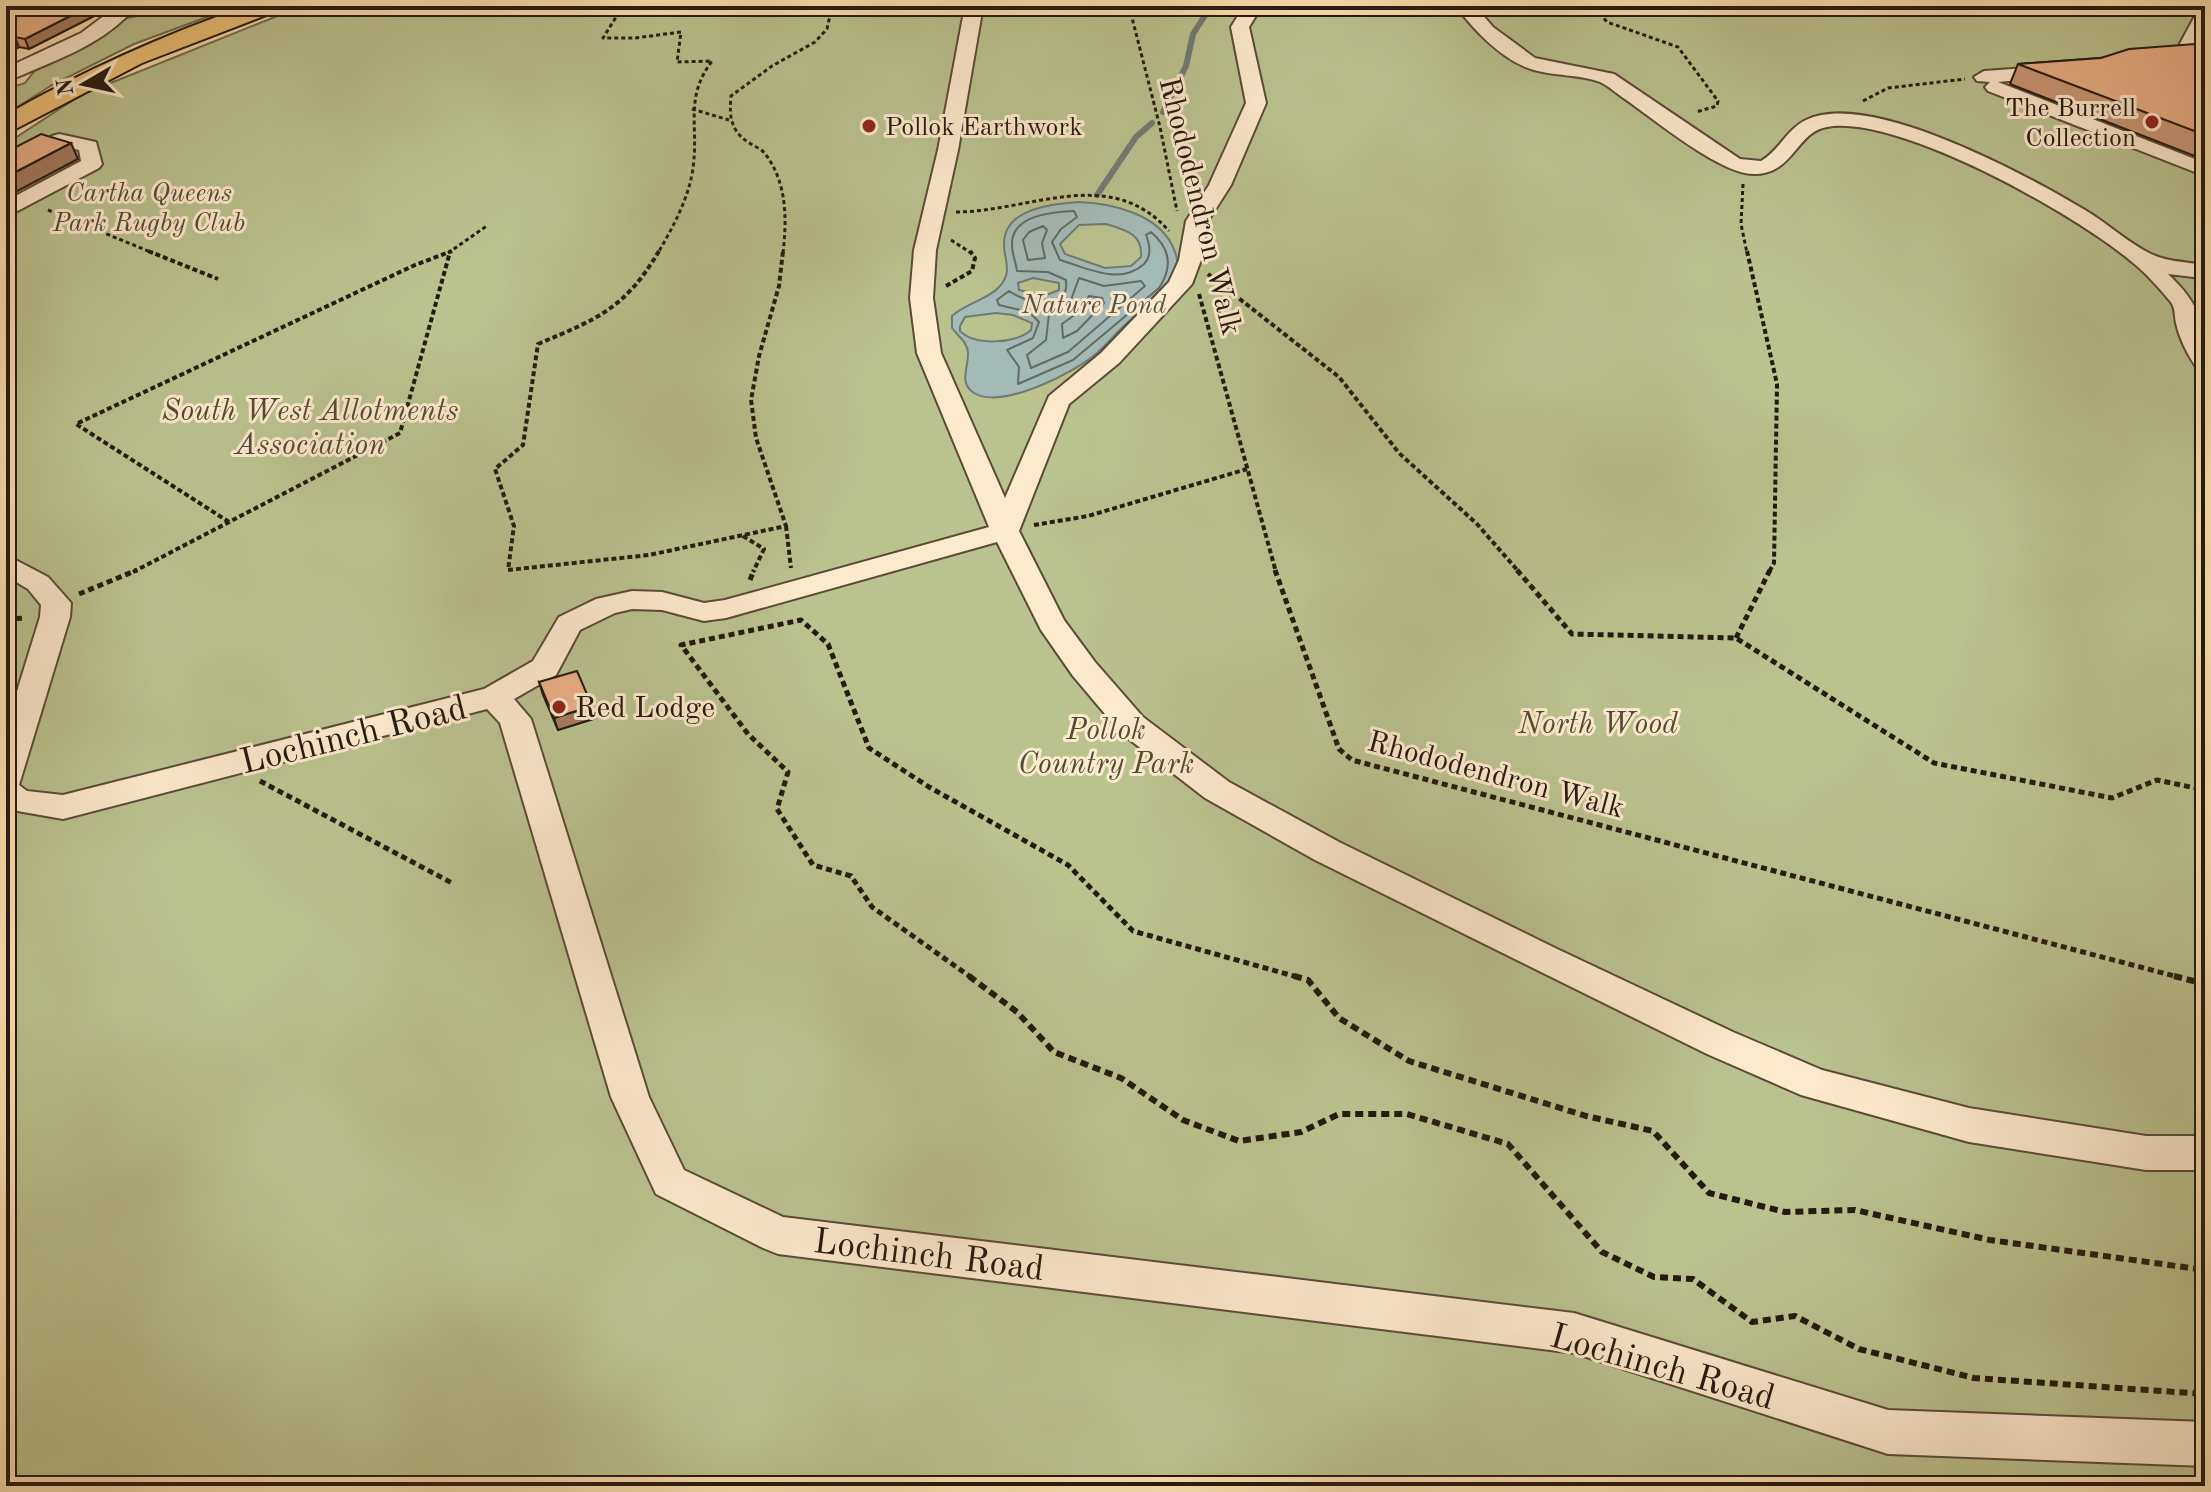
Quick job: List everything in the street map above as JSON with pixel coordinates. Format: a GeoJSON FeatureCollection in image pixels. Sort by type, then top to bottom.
{"type":"FeatureCollection","features":[{"type":"Feature","properties":{"kind":"main road"},"geometry":{"type":"LineString","coordinates":[[6,126],[74,85],[146,50],[269,6]]}},
{"type":"Feature","properties":{"kind":"street"},"geometry":{"type":"LineString","coordinates":[[7,79],[120,15],[127,6]]}},
{"type":"Feature","properties":{"kind":"street"},"geometry":{"type":"LineString","coordinates":[[974,6],[962,46],[948,151],[921,258],[919,290],[929,353],[1005,531],[1051,623],[1084,669],[1132,725],[1217,790],[1327,851],[1720,1043],[1815,1084],[1969,1125],[2146,1153],[2205,1153]]}},
{"type":"Feature","properties":{"kind":"street"},"geometry":{"type":"LineString","coordinates":[[1005,531],[1058,401],[1086,379],[1153,315],[1180,284],[1190,260],[1197,221],[1220,185],[1256,103],[1240,27],[1253,6]]}},
{"type":"Feature","properties":{"kind":"street"},"geometry":{"type":"LineString","coordinates":[[1465,6],[1487,31],[1529,62],[1607,78],[1733,164],[1744,168],[1764,168],[1781,160],[1804,127],[1816,122],[1842,119],[1877,124],[1920,139],[2024,183],[2141,258],[2186,307]]}},
{"type":"Feature","properties":{"kind":"street"},"geometry":{"type":"LineString","coordinates":[[2137,60],[2190,60],[2205,14]]}},
{"type":"Feature","properties":{"kind":"street"},"geometry":{"type":"LineString","coordinates":[[1984,80],[2078,70]]}},
{"type":"Feature","properties":{"kind":"street"},"geometry":{"type":"LineString","coordinates":[[1984,80],[2205,170]]}},
{"type":"Feature","properties":{"kind":"street"},"geometry":{"type":"LineString","coordinates":[[16,205],[92,164],[89,146],[59,140]]}},
{"type":"Feature","properties":{"kind":"street"},"geometry":{"type":"LineString","coordinates":[[2141,258],[2169,267],[2204,271]]}},
{"type":"Feature","properties":{"kind":"street"},"geometry":{"type":"LineString","coordinates":[[2204,271],[2186,280],[2186,307],[2187,321],[2205,362]]}},
{"type":"Feature","properties":{"kind":"street"},"geometry":{"type":"LineString","coordinates":[[494,697],[545,668],[569,624],[606,606],[632,600],[662,601],[704,612],[726,609],[1005,531]]}},
{"type":"Feature","properties":{"kind":"street"},"geometry":{"type":"LineString","coordinates":[[6,564],[38,583],[56,603]]}},
{"type":"Feature","properties":{"kind":"street","name":"Lochinch Road"},"geometry":{"type":"LineString","coordinates":[[56,603],[9,796],[63,807],[494,697],[515,719],[630,1097],[670,1182],[778,1235],[1574,1333],[1888,1432],[2205,1444]]}},
{"type":"Feature","properties":{"kind":"path"},"geometry":{"type":"LineString","coordinates":[[623,6],[603,38],[635,38],[681,32],[677,62],[712,61],[697,78],[692,109],[696,156],[680,212],[648,271],[613,308],[538,344],[523,445],[495,469],[514,526],[508,570],[649,555],[786,526],[756,438],[751,400],[759,356],[779,286],[787,220],[780,182],[765,153],[741,138],[729,120],[731,96],[776,62],[815,44],[832,23],[832,6]]}},
{"type":"Feature","properties":{"kind":"path","name":"Rhododendron Walk"},"geometry":{"type":"LineString","coordinates":[[1129,6],[1160,127],[1172,194],[1280,587],[1339,749],[1352,760],[2205,984]]}},
{"type":"Feature","properties":{"kind":"path"},"geometry":{"type":"LineString","coordinates":[[1606,6],[1602,16],[1607,22],[1678,47],[1718,101],[1717,106],[1685,115],[1674,123]]}},
{"type":"Feature","properties":{"kind":"path"},"geometry":{"type":"LineString","coordinates":[[1626,6],[1660,12],[1674,10],[1676,6]]}},
{"type":"Feature","properties":{"kind":"path"},"geometry":{"type":"LineString","coordinates":[[1842,119],[1864,101],[1888,88],[1984,80]]}},
{"type":"Feature","properties":{"kind":"path"},"geometry":{"type":"LineString","coordinates":[[692,109],[729,120]]}},
{"type":"Feature","properties":{"kind":"path"},"geometry":{"type":"LineString","coordinates":[[1736,638],[1774,563],[1777,384],[1741,224],[1744,168]]}},
{"type":"Feature","properties":{"kind":"path"},"geometry":{"type":"LineString","coordinates":[[931,212],[1001,209],[1055,196],[1081,195],[1113,199],[1160,218],[1190,260],[1339,377],[1399,453],[1477,524],[1572,634],[1736,638],[1934,763],[2112,798],[2157,780],[2205,790]]}},
{"type":"Feature","properties":{"kind":"path"},"geometry":{"type":"LineString","coordinates":[[16,205],[218,279]]}},
{"type":"Feature","properties":{"kind":"path"},"geometry":{"type":"LineString","coordinates":[[229,522],[76,424],[415,265],[450,252],[488,225]]}},
{"type":"Feature","properties":{"kind":"path"},"geometry":{"type":"LineString","coordinates":[[919,290],[952,284],[970,275],[976,265],[976,254],[968,246],[942,237],[927,238]]}},
{"type":"Feature","properties":{"kind":"path"},"geometry":{"type":"LineString","coordinates":[[56,603],[118,580],[400,433],[450,252]]}},
{"type":"Feature","properties":{"kind":"path"},"geometry":{"type":"LineString","coordinates":[[1005,531],[1088,516],[1247,469]]}},
{"type":"Feature","properties":{"kind":"path"},"geometry":{"type":"LineString","coordinates":[[2205,1270],[1990,1240],[1855,1210],[1785,1212],[1709,1193],[1653,1131],[1586,1116],[1409,1061],[1339,1018],[1308,980],[1133,931],[1068,865],[929,787],[869,748],[828,644],[801,620],[681,645],[748,734],[788,772],[777,809],[813,865],[851,876],[872,907],[914,934],[1017,1012],[1054,1052],[1121,1078],[1183,1120],[1239,1141],[1301,1132],[1339,1114],[1407,1114],[1508,1144],[1602,1252],[1654,1277],[1693,1279],[1752,1322],[1795,1316],[1859,1349],[1974,1378],[2205,1394]]}},
{"type":"Feature","properties":{"kind":"path"},"geometry":{"type":"LineString","coordinates":[[228,764],[452,883]]}},
{"type":"Feature","properties":{"kind":"green space"},"geometry":{"type":"Polygon","coordinates":[[[191,6],[237,6],[134,44],[52,85],[6,114],[6,89],[25,83],[39,65],[127,18],[191,6]]]}},
{"type":"Feature","properties":{"kind":"green space","name":"North Wood"},"geometry":{"type":"Polygon","coordinates":[[[302,6],[2205,6],[2205,1486],[6,1486],[6,144],[81,95],[302,6]]]}},
{"type":"Feature","properties":{"kind":"water","name":"Nature Pond"},"geometry":{"type":"Polygon","coordinates":[[[1078,202],[1133,212],[1157,226],[1175,251],[1178,264],[1175,278],[1158,299],[1073,370],[1020,393],[986,397],[974,393],[965,379],[968,349],[952,328],[952,316],[989,295],[1004,281],[1007,270],[1004,245],[1012,223],[1031,210],[1078,202]],[[1106,224],[1079,225],[1060,244],[1065,254],[1105,268],[1131,266],[1141,257],[1139,243],[1132,234],[1106,224]],[[1033,278],[1018,283],[1019,290],[1044,296],[1059,290],[1059,283],[1033,278]],[[996,313],[965,317],[960,331],[985,341],[1024,335],[1031,330],[1032,323],[1013,315],[996,313]]]}},
{"type":"Feature","properties":{"kind":"building"},"geometry":{"type":"Polygon","coordinates":[[[90,6],[25,39],[15,37],[6,41],[6,8],[90,6]]]}},
{"type":"Feature","properties":{"kind":"building"},"geometry":{"type":"Polygon","coordinates":[[[2195,44],[2205,50],[2205,135],[2018,64],[2101,58],[2129,49],[2195,44]]]}},
{"type":"Feature","properties":{"kind":"building"},"geometry":{"type":"Polygon","coordinates":[[[41,134],[71,143],[6,177],[6,152],[41,134]]]}},
{"type":"Feature","properties":{"kind":"building"},"geometry":{"type":"Polygon","coordinates":[[[577,671],[592,706],[554,718],[539,682],[577,671]]]}},
{"type":"Feature","properties":{"kind":"waterway"},"geometry":{"type":"LineString","coordinates":[[1163,112],[1186,66],[1193,34],[1211,6]]}},
{"type":"Feature","properties":{"kind":"waterway"},"geometry":{"type":"LineString","coordinates":[[1097,195],[1136,137],[1152,123]]}},
{"type":"Feature","properties":{"kind":"place","name":"The Burrell Collection"},"geometry":{"type":"Point","coordinates":[2152,122]}},
{"type":"Feature","properties":{"kind":"place","name":"Pollok Earthwork"},"geometry":{"type":"Point","coordinates":[869,126]}},
{"type":"Feature","properties":{"kind":"place","name":"Red Lodge"},"geometry":{"type":"Point","coordinates":[559,707]}},
{"type":"Feature","properties":{"kind":"park label","name":"Cartha Queens Park Rugby Club"},"geometry":{"type":"Point","coordinates":[149,207]}},
{"type":"Feature","properties":{"kind":"park label","name":"South West Allotments Association"},"geometry":{"type":"Point","coordinates":[310,427]}},
{"type":"Feature","properties":{"kind":"park label","name":"Pollok Country Park"},"geometry":{"type":"Point","coordinates":[1106,746]}}]}
